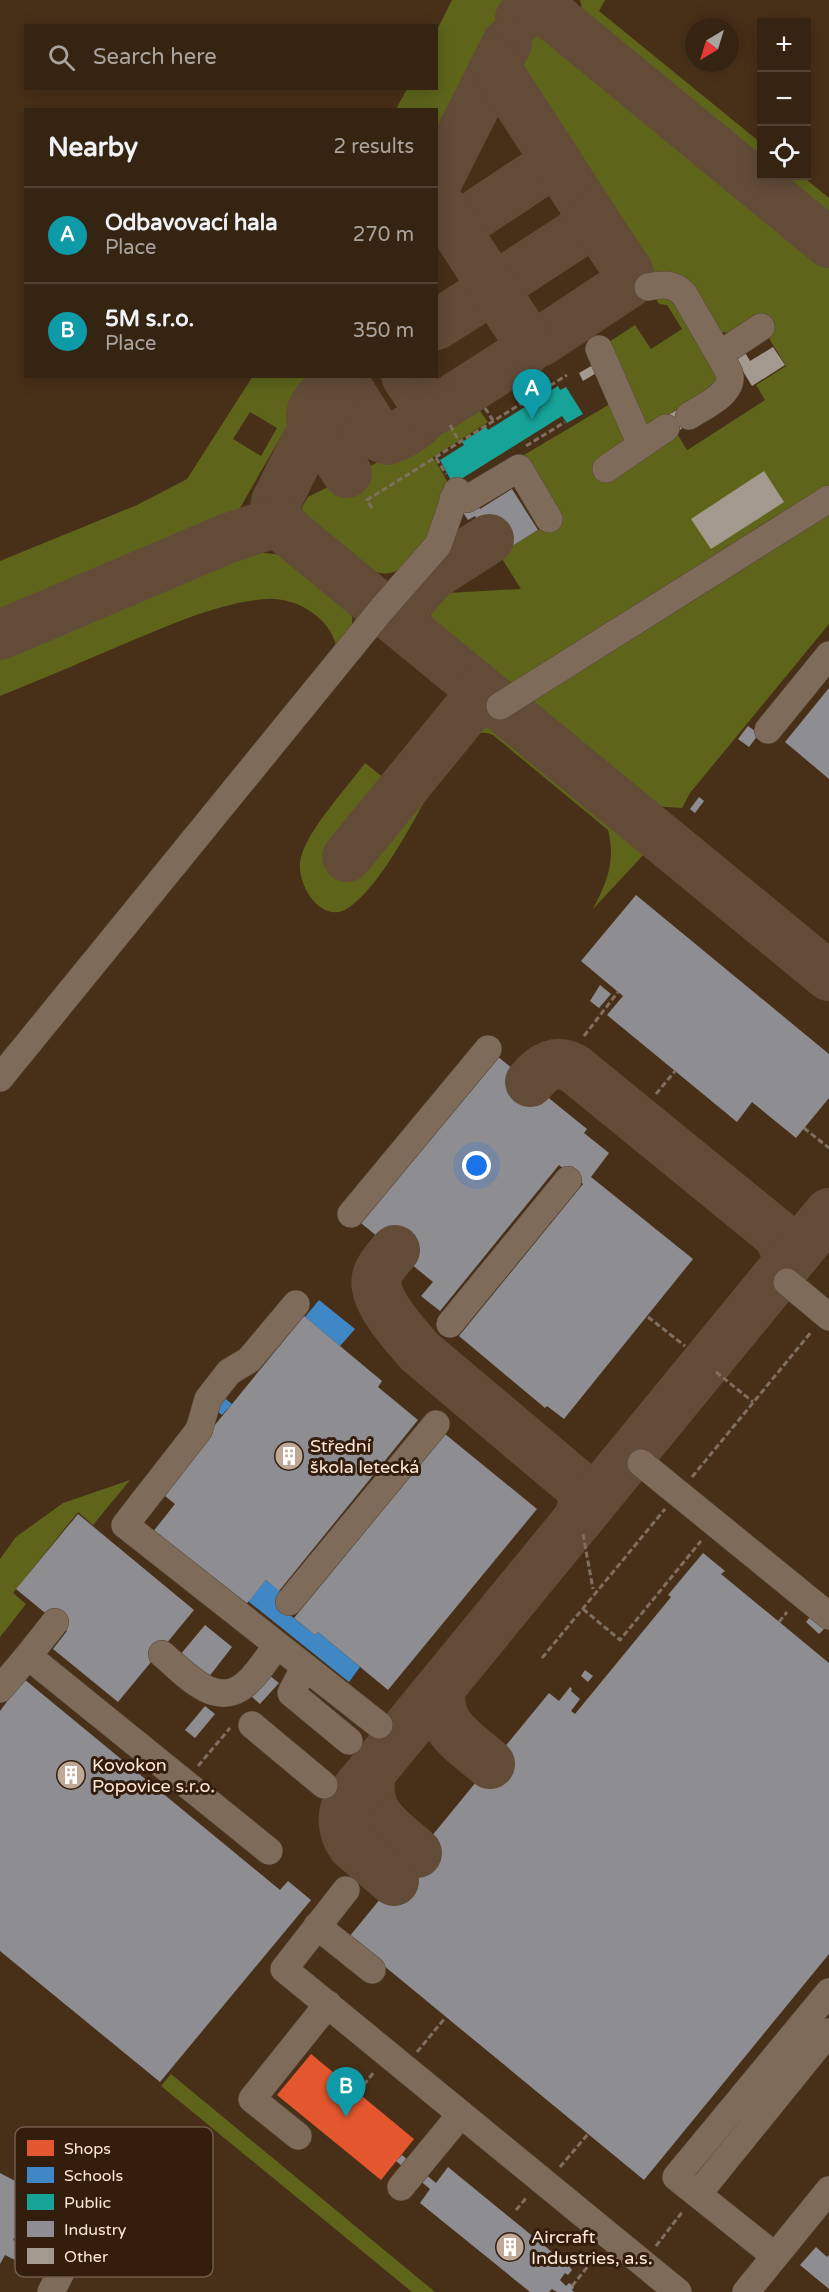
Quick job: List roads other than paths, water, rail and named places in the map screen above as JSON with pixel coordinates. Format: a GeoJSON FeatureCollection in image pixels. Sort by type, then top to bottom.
{"type":"FeatureCollection","features":[{"type":"Feature","properties":{"kind":"street"},"geometry":{"type":"LineString","coordinates":[[606,469],[728,388],[730,376],[720,354],[679,290],[662,284],[648,287]]}},
{"type":"Feature","properties":{"kind":"street"},"geometry":{"type":"LineString","coordinates":[[720,354],[761,327]]}},
{"type":"Feature","properties":{"kind":"street"},"geometry":{"type":"LineString","coordinates":[[599,349],[641,445]]}},
{"type":"Feature","properties":{"kind":"street"},"geometry":{"type":"LineString","coordinates":[[0,1078],[382,609],[432,555],[443,534],[455,495],[467,499],[519,468],[549,519]]}},
{"type":"Feature","properties":{"kind":"street"},"geometry":{"type":"LineString","coordinates":[[501,706],[829,499]]}},
{"type":"Feature","properties":{"kind":"street"},"geometry":{"type":"LineString","coordinates":[[768,730],[829,655]]}},
{"type":"Feature","properties":{"kind":"street"},"geometry":{"type":"LineString","coordinates":[[351,1215],[488,1049]]}},
{"type":"Feature","properties":{"kind":"street"},"geometry":{"type":"LineString","coordinates":[[450,1324],[568,1180]]}},
{"type":"Feature","properties":{"kind":"street"},"geometry":{"type":"LineString","coordinates":[[787,1282],[829,1317]]}},
{"type":"Feature","properties":{"kind":"street"},"geometry":{"type":"LineString","coordinates":[[296,1304],[249,1360],[229,1372],[208,1399],[200,1430],[125,1525],[379,1725]]}},
{"type":"Feature","properties":{"kind":"street"},"geometry":{"type":"LineString","coordinates":[[290,1602],[436,1424]]}},
{"type":"Feature","properties":{"kind":"street"},"geometry":{"type":"LineString","coordinates":[[641,1463],[829,1616]]}},
{"type":"Feature","properties":{"kind":"street"},"geometry":{"type":"LineString","coordinates":[[0,1689],[55,1622]]}},
{"type":"Feature","properties":{"kind":"street"},"geometry":{"type":"LineString","coordinates":[[162,1654],[203,1688],[217,1694],[229,1693],[248,1682],[277,1645]]}},
{"type":"Feature","properties":{"kind":"street"},"geometry":{"type":"LineString","coordinates":[[28,1656],[268,1851]]}},
{"type":"Feature","properties":{"kind":"street"},"geometry":{"type":"LineString","coordinates":[[305,1667],[291,1693],[349,1741]]}},
{"type":"Feature","properties":{"kind":"street"},"geometry":{"type":"LineString","coordinates":[[243,1724],[324,1785]]}},
{"type":"Feature","properties":{"kind":"street"},"geometry":{"type":"LineString","coordinates":[[346,1890],[284,1969],[678,2292]]}},
{"type":"Feature","properties":{"kind":"street"},"geometry":{"type":"LineString","coordinates":[[317,1926],[372,1970]]}},
{"type":"Feature","properties":{"kind":"street"},"geometry":{"type":"LineString","coordinates":[[775,2256],[699,2192],[676,2177],[829,1992]]}},
{"type":"Feature","properties":{"kind":"street"},"geometry":{"type":"LineString","coordinates":[[298,2136],[252,2099],[328,2004]]}},
{"type":"Feature","properties":{"kind":"street"},"geometry":{"type":"LineString","coordinates":[[699,2192],[829,2032]]}},
{"type":"Feature","properties":{"kind":"street"},"geometry":{"type":"LineString","coordinates":[[401,2187],[461,2114]]}},
{"type":"Feature","properties":{"kind":"street"},"geometry":{"type":"LineString","coordinates":[[746,2292],[829,2190]]}},
{"type":"Feature","properties":{"kind":"street"},"geometry":{"type":"LineString","coordinates":[[51,2292],[59,2277]]}},
{"type":"Feature","properties":{"kind":"place","name":"Odbavovací hala"},"geometry":{"type":"Point","coordinates":[532,419]}},
{"type":"Feature","properties":{"kind":"place","name":"Střední škola letecká"},"geometry":{"type":"Point","coordinates":[289,1456]}},
{"type":"Feature","properties":{"kind":"place","name":"Kovokon Popovice s.r.o."},"geometry":{"type":"Point","coordinates":[71,1775]}},
{"type":"Feature","properties":{"kind":"place","name":"5M s.r.o."},"geometry":{"type":"Point","coordinates":[346,2117]}},
{"type":"Feature","properties":{"kind":"place","name":"Aircraft Industries, a.s."},"geometry":{"type":"Point","coordinates":[510,2247]}}]}
